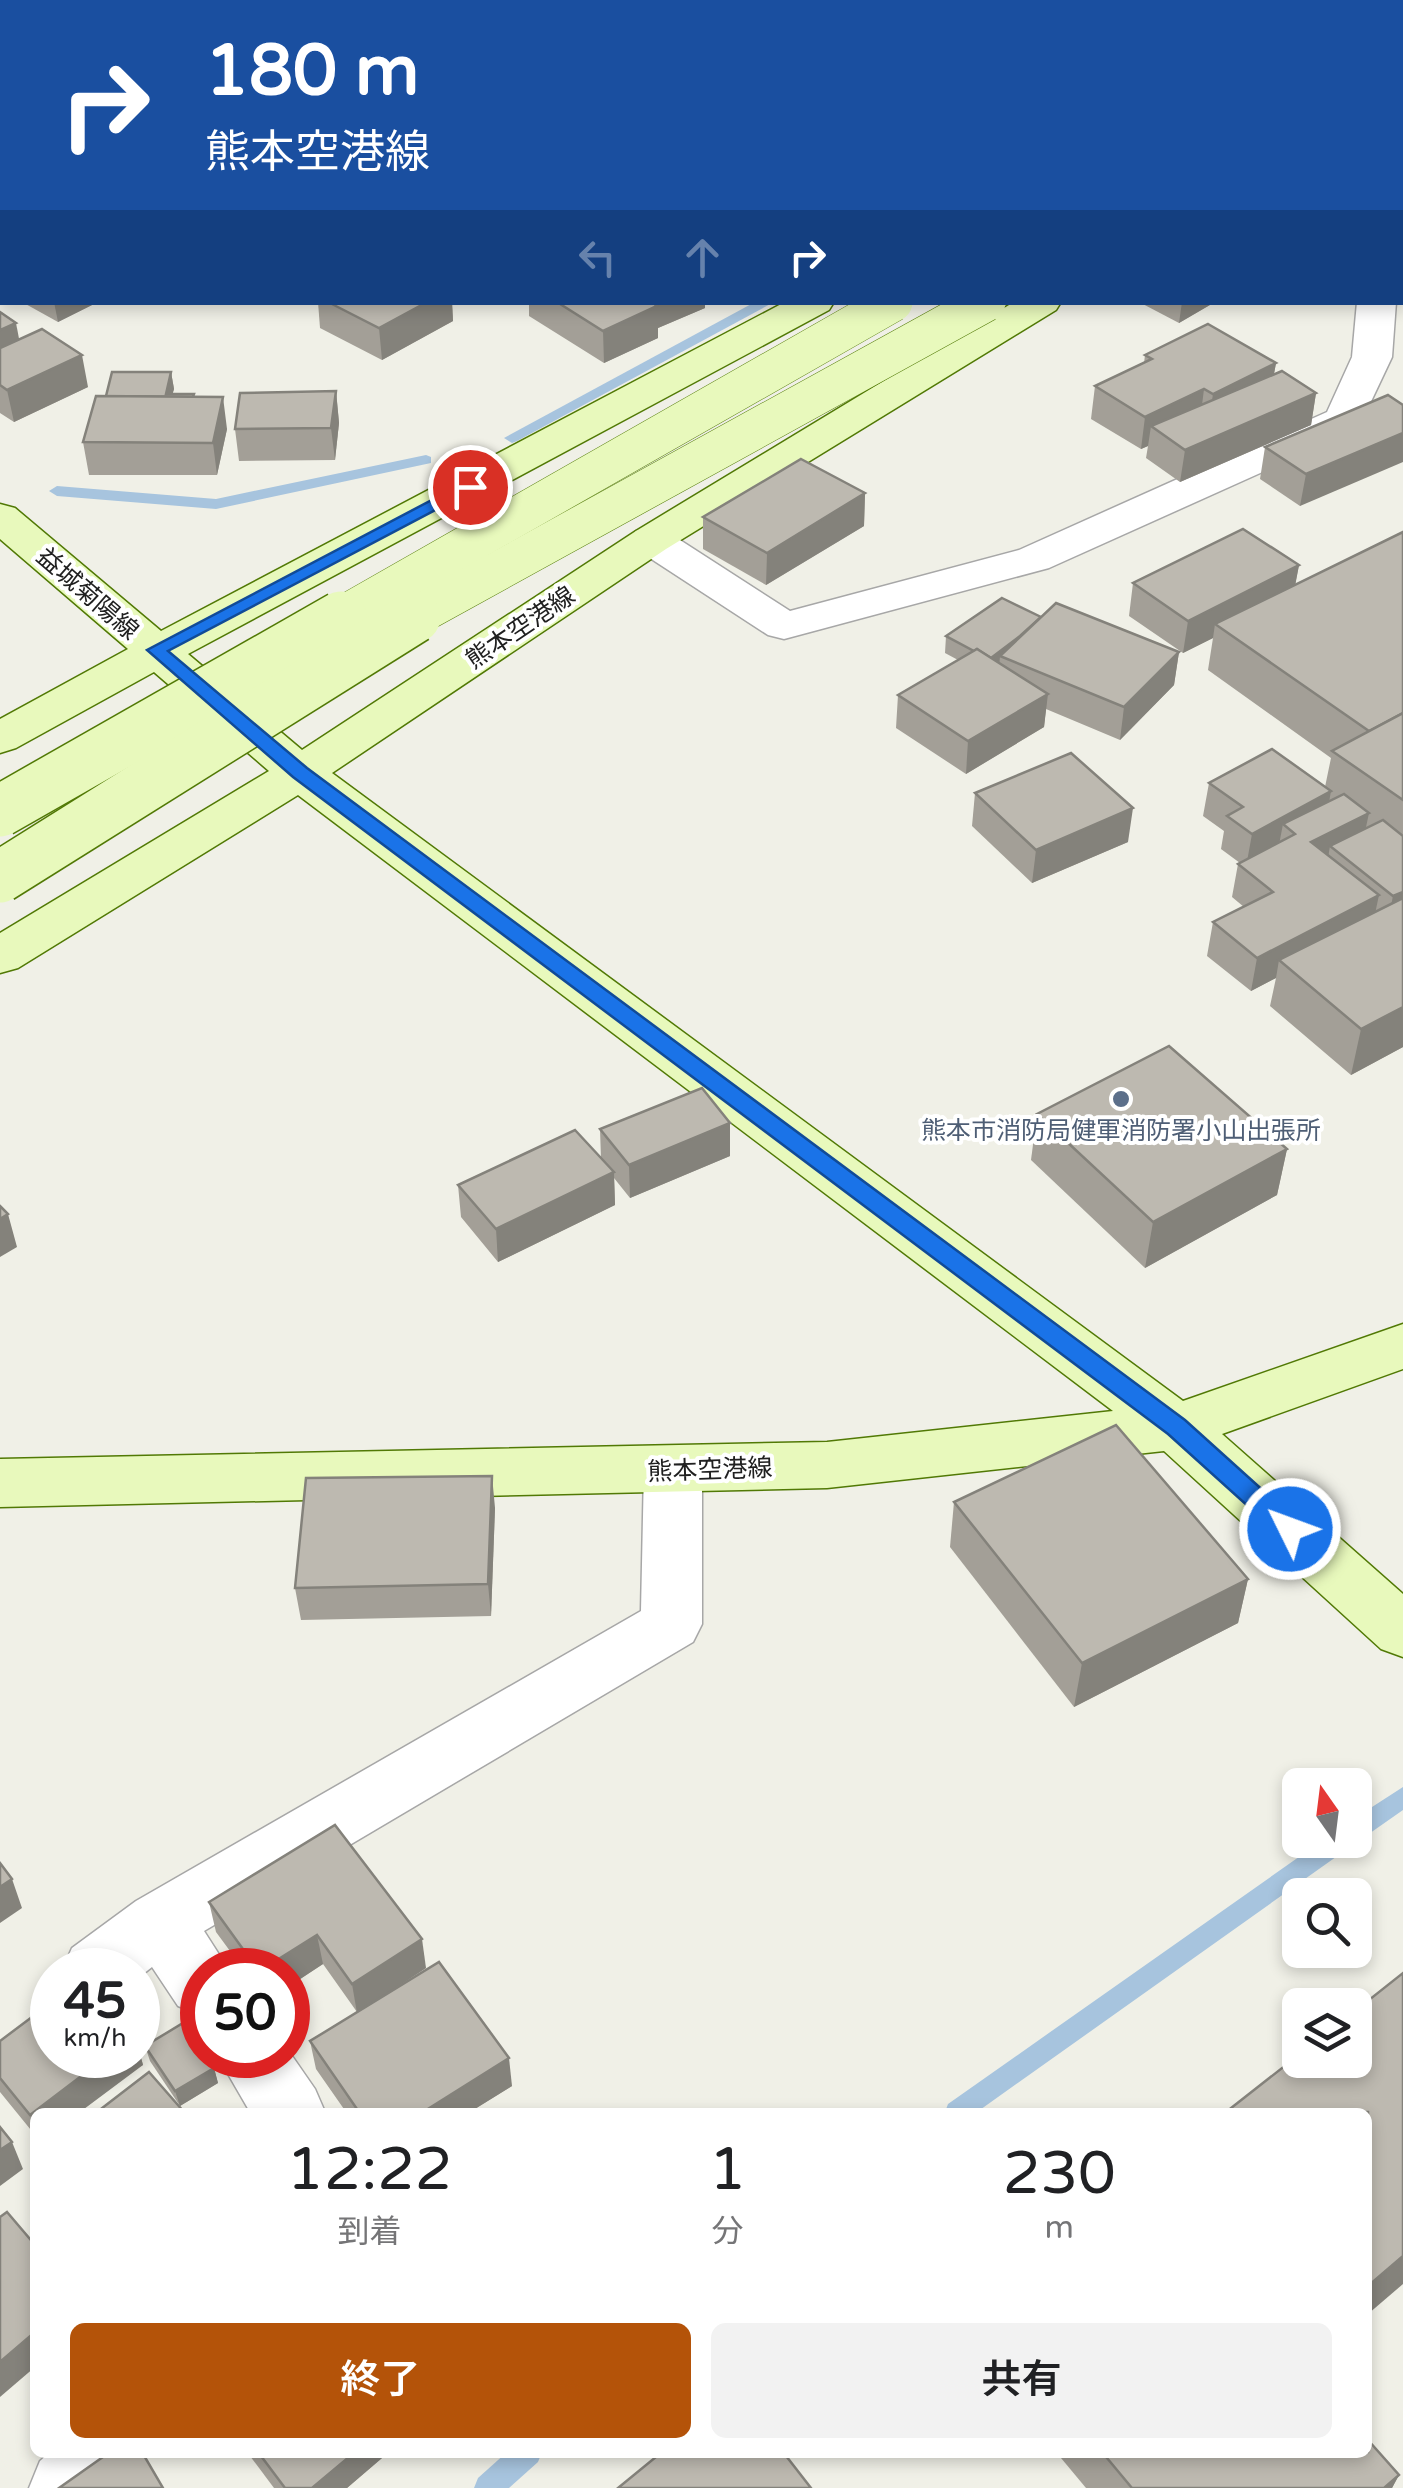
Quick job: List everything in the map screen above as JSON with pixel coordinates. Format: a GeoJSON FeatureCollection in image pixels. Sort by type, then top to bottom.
{"type":"FeatureCollection","features":[{"type":"Feature","properties":{"kind":"main road"},"geometry":{"type":"LineString","coordinates":[[0,738],[156,650],[663,387],[809,305]]}},
{"type":"Feature","properties":{"kind":"main road"},"geometry":{"type":"LineString","coordinates":[[0,811],[888,305]]}},
{"type":"Feature","properties":{"kind":"main road"},"geometry":{"type":"LineString","coordinates":[[0,877],[378,637],[981,305]]}},
{"type":"Feature","properties":{"kind":"main road","name":"熊本空港線"},"geometry":{"type":"LineString","coordinates":[[0,956],[300,773],[651,540],[1037,305]]}},
{"type":"Feature","properties":{"kind":"main road","name":"益城菊陽線"},"geometry":{"type":"LineString","coordinates":[[0,517],[300,773],[1176,1427],[1403,1631]]}},
{"type":"Feature","properties":{"kind":"main road","name":"熊本空港線"},"geometry":{"type":"LineString","coordinates":[[0,1483],[827,1465],[1176,1427],[1403,1346]]}},
{"type":"Feature","properties":{"kind":"street"},"geometry":{"type":"LineString","coordinates":[[1344,420],[1372,356],[1378,305]]}},
{"type":"Feature","properties":{"kind":"street"},"geometry":{"type":"LineString","coordinates":[[651,540],[784,626],[1034,558],[1344,420],[1388,409]]}},
{"type":"Feature","properties":{"kind":"street"},"geometry":{"type":"LineString","coordinates":[[125,1948],[160,1922],[671,1624],[673,1470]]}},
{"type":"Feature","properties":{"kind":"street"},"geometry":{"type":"LineString","coordinates":[[160,1922],[180,1952]]}},
{"type":"Feature","properties":{"kind":"street"},"geometry":{"type":"LineString","coordinates":[[267,2078],[287,2108]]}},
{"type":"Feature","properties":{"kind":"street"},"geometry":{"type":"LineString","coordinates":[[67,2488],[102,2458]]}},
{"type":"Feature","properties":{"kind":"building"},"geometry":{"type":"Polygon","coordinates":[[[334,305],[421,305],[379,328],[334,305]]]}},
{"type":"Feature","properties":{"kind":"building"},"geometry":{"type":"Polygon","coordinates":[[[562,305],[657,306],[603,331],[562,305]]]}},
{"type":"Feature","properties":{"kind":"building"},"geometry":{"type":"Polygon","coordinates":[[[0,312],[16,323],[0,330],[0,312]]]}},
{"type":"Feature","properties":{"kind":"building"},"geometry":{"type":"Polygon","coordinates":[[[1208,324],[1276,363],[1213,394],[1204,389],[1145,417],[1095,386],[1152,359],[1145,355],[1208,324]]]}},
{"type":"Feature","properties":{"kind":"building"},"geometry":{"type":"Polygon","coordinates":[[[42,329],[82,355],[7,390],[0,385],[0,348],[42,329]]]}},
{"type":"Feature","properties":{"kind":"building"},"geometry":{"type":"Polygon","coordinates":[[[1282,371],[1316,393],[1185,450],[1151,426],[1282,371]]]}},
{"type":"Feature","properties":{"kind":"building"},"geometry":{"type":"Polygon","coordinates":[[[112,372],[171,372],[166,394],[194,394],[106,396],[112,372]]]}},
{"type":"Feature","properties":{"kind":"building"},"geometry":{"type":"Polygon","coordinates":[[[336,391],[331,428],[235,429],[240,393],[336,391]]]}},
{"type":"Feature","properties":{"kind":"building"},"geometry":{"type":"Polygon","coordinates":[[[1388,395],[1403,405],[1403,433],[1306,474],[1265,447],[1388,395]]]}},
{"type":"Feature","properties":{"kind":"building"},"geometry":{"type":"Polygon","coordinates":[[[96,396],[223,397],[213,443],[83,442],[96,396]]]}},
{"type":"Feature","properties":{"kind":"building"},"geometry":{"type":"Polygon","coordinates":[[[801,459],[865,493],[767,553],[703,517],[801,459]]]}},
{"type":"Feature","properties":{"kind":"building"},"geometry":{"type":"Polygon","coordinates":[[[1243,529],[1299,565],[1188,621],[1133,583],[1243,529]]]}},
{"type":"Feature","properties":{"kind":"building"},"geometry":{"type":"Polygon","coordinates":[[[1403,532],[1403,713],[1369,731],[1215,624],[1403,532]]]}},
{"type":"Feature","properties":{"kind":"building"},"geometry":{"type":"Polygon","coordinates":[[[1002,598],[1041,617],[991,658],[946,636],[1002,598]]]}},
{"type":"Feature","properties":{"kind":"building"},"geometry":{"type":"Polygon","coordinates":[[[1056,603],[1179,652],[1124,707],[1000,656],[1056,603]]]}},
{"type":"Feature","properties":{"kind":"building"},"geometry":{"type":"Polygon","coordinates":[[[977,649],[1048,694],[968,741],[898,695],[977,649]]]}},
{"type":"Feature","properties":{"kind":"building"},"geometry":{"type":"Polygon","coordinates":[[[1403,713],[1403,800],[1332,751],[1403,713]]]}},
{"type":"Feature","properties":{"kind":"building"},"geometry":{"type":"Polygon","coordinates":[[[1272,749],[1331,791],[1252,834],[1227,816],[1243,807],[1209,783],[1272,749]]]}},
{"type":"Feature","properties":{"kind":"building"},"geometry":{"type":"Polygon","coordinates":[[[1071,753],[1133,808],[1036,850],[975,793],[1071,753]]]}},
{"type":"Feature","properties":{"kind":"building"},"geometry":{"type":"Polygon","coordinates":[[[1344,794],[1369,813],[1311,842],[1379,895],[1257,958],[1213,922],[1273,892],[1238,864],[1295,834],[1283,824],[1344,794]]]}},
{"type":"Feature","properties":{"kind":"building"},"geometry":{"type":"Polygon","coordinates":[[[1383,820],[1403,836],[1403,892],[1393,896],[1330,846],[1383,820]]]}},
{"type":"Feature","properties":{"kind":"building"},"geometry":{"type":"Polygon","coordinates":[[[1403,898],[1403,1007],[1361,1029],[1279,960],[1403,898]]]}},
{"type":"Feature","properties":{"kind":"building"},"geometry":{"type":"Polygon","coordinates":[[[1169,1046],[1287,1149],[1153,1222],[1037,1114],[1169,1046]]]}},
{"type":"Feature","properties":{"kind":"building"},"geometry":{"type":"Polygon","coordinates":[[[702,1088],[730,1123],[629,1165],[600,1129],[702,1088]]]}},
{"type":"Feature","properties":{"kind":"building"},"geometry":{"type":"Polygon","coordinates":[[[575,1130],[614,1172],[496,1229],[458,1185],[575,1130]]]}},
{"type":"Feature","properties":{"kind":"building"},"geometry":{"type":"Polygon","coordinates":[[[1116,1425],[1248,1579],[1082,1663],[954,1502],[1116,1425]]]}},
{"type":"Feature","properties":{"kind":"building"},"geometry":{"type":"Polygon","coordinates":[[[492,1476],[488,1584],[295,1588],[306,1478],[492,1476]]]}},
{"type":"Feature","properties":{"kind":"building"},"geometry":{"type":"Polygon","coordinates":[[[335,1825],[422,1939],[352,1984],[317,1935],[296,1948],[242,1948],[209,1902],[335,1825]]]}},
{"type":"Feature","properties":{"kind":"building"},"geometry":{"type":"Polygon","coordinates":[[[0,1863],[12,1879],[0,1887],[0,1863]]]}},
{"type":"Feature","properties":{"kind":"building"},"geometry":{"type":"Polygon","coordinates":[[[439,1962],[509,2058],[429,2108],[356,2108],[310,2041],[439,1962]]]}},
{"type":"Feature","properties":{"kind":"building"},"geometry":{"type":"Polygon","coordinates":[[[1403,1973],[1403,2256],[1372,2283],[1372,2108],[1231,2108],[1282,2068],[1282,2078],[1372,2078],[1372,1998],[1403,1973]]]}},
{"type":"Feature","properties":{"kind":"building"},"geometry":{"type":"Polygon","coordinates":[[[30,2018],[30,2078],[79,2078],[39,2108],[30,2108],[30,2115],[0,2078],[0,2041],[30,2018]]]}},
{"type":"Feature","properties":{"kind":"building"},"geometry":{"type":"Polygon","coordinates":[[[180,2025],[180,2078],[197,2078],[175,2091],[160,2068],[160,2037],[180,2025]]]}},
{"type":"Feature","properties":{"kind":"building"},"geometry":{"type":"Polygon","coordinates":[[[141,2078],[154,2078],[180,2108],[102,2108],[141,2078]]]}},
{"type":"Feature","properties":{"kind":"building"},"geometry":{"type":"Polygon","coordinates":[[[0,2127],[12,2142],[0,2150],[0,2127]]]}},
{"type":"Feature","properties":{"kind":"building"},"geometry":{"type":"Polygon","coordinates":[[[7,2212],[30,2239],[30,2336],[0,2362],[0,2217],[7,2212]]]}},
{"type":"Feature","properties":{"kind":"building"},"geometry":{"type":"Polygon","coordinates":[[[1372,2445],[1399,2475],[1384,2488],[1132,2488],[1107,2458],[1372,2458],[1372,2445]]]}},
{"type":"Feature","properties":{"kind":"building"},"geometry":{"type":"Polygon","coordinates":[[[102,2458],[146,2458],[163,2488],[59,2488],[102,2458]]]}},
{"type":"Feature","properties":{"kind":"building"},"geometry":{"type":"Polygon","coordinates":[[[262,2458],[348,2458],[312,2488],[285,2488],[262,2458]]]}},
{"type":"Feature","properties":{"kind":"building"},"geometry":{"type":"Polygon","coordinates":[[[655,2458],[788,2458],[811,2488],[618,2488],[655,2458]]]}},
{"type":"Feature","properties":{"kind":"waterway"},"geometry":{"type":"LineString","coordinates":[[512,438],[761,305]]}},
{"type":"Feature","properties":{"kind":"waterway"},"geometry":{"type":"LineString","coordinates":[[57,491],[216,504],[426,460]]}},
{"type":"Feature","properties":{"kind":"waterway"},"geometry":{"type":"LineString","coordinates":[[1372,1819],[1403,1797]]}},
{"type":"Feature","properties":{"kind":"waterway"},"geometry":{"type":"LineString","coordinates":[[963,2108],[1317,1858]]}},
{"type":"Feature","properties":{"kind":"waterway"},"geometry":{"type":"LineString","coordinates":[[488,2488],[521,2458]]}},
{"type":"Feature","properties":{"kind":"place","name":"熊本市消防局健軍消防署小山出張所"},"geometry":{"type":"Point","coordinates":[1121,1099]}},
{"type":"Feature","properties":{"kind":"route"},"geometry":{"type":"LineString","coordinates":[[470,487],[156,650],[300,773],[1176,1427],[1290,1529]]}}]}
